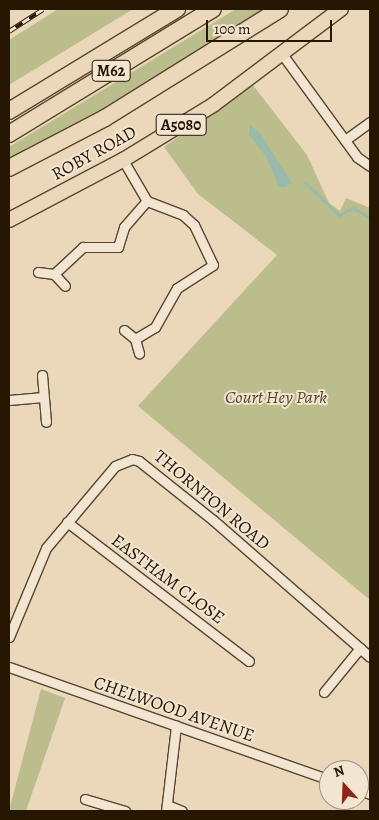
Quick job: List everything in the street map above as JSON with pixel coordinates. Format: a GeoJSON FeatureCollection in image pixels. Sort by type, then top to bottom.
{"type":"FeatureCollection","features":[{"type":"Feature","properties":{"kind":"highway","name":"M62"},"geometry":{"type":"LineString","coordinates":[[9,111],[175,9]]}},
{"type":"Feature","properties":{"kind":"highway","name":"M62"},"geometry":{"type":"LineString","coordinates":[[9,134],[213,9]]}},
{"type":"Feature","properties":{"kind":"highway"},"geometry":{"type":"LineString","coordinates":[[9,168],[105,118],[280,9]]}},
{"type":"Feature","properties":{"kind":"main road","name":"ROBY ROAD"},"geometry":{"type":"LineString","coordinates":[[9,220],[123,160],[213,105],[340,9]]}},
{"type":"Feature","properties":{"kind":"street"},"geometry":{"type":"LineString","coordinates":[[282,54],[345,140],[370,166]]}},
{"type":"Feature","properties":{"kind":"street"},"geometry":{"type":"LineString","coordinates":[[345,140],[370,122]]}},
{"type":"Feature","properties":{"kind":"street"},"geometry":{"type":"LineString","coordinates":[[123,160],[147,201],[183,216],[194,225],[213,265],[220,272]]}},
{"type":"Feature","properties":{"kind":"street"},"geometry":{"type":"LineString","coordinates":[[117,258],[124,227],[147,201]]}},
{"type":"Feature","properties":{"kind":"street"},"geometry":{"type":"LineString","coordinates":[[54,274],[83,247],[118,247]]}},
{"type":"Feature","properties":{"kind":"street"},"geometry":{"type":"LineString","coordinates":[[135,339],[156,326],[177,288],[213,265]]}},
{"type":"Feature","properties":{"kind":"street"},"geometry":{"type":"LineString","coordinates":[[38,272],[54,274],[66,286]]}},
{"type":"Feature","properties":{"kind":"street"},"geometry":{"type":"LineString","coordinates":[[124,330],[135,339],[139,353]]}},
{"type":"Feature","properties":{"kind":"street"},"geometry":{"type":"LineString","coordinates":[[42,375],[46,422]]}},
{"type":"Feature","properties":{"kind":"street"},"geometry":{"type":"LineString","coordinates":[[9,400],[43,397]]}},
{"type":"Feature","properties":{"kind":"street","name":"THORNTON ROAD"},"geometry":{"type":"LineString","coordinates":[[9,637],[46,548],[122,460],[139,461],[370,657]]}},
{"type":"Feature","properties":{"kind":"street","name":"EASTHAM CLOSE"},"geometry":{"type":"LineString","coordinates":[[67,522],[249,661]]}},
{"type":"Feature","properties":{"kind":"street"},"geometry":{"type":"LineString","coordinates":[[324,692],[360,648]]}},
{"type":"Feature","properties":{"kind":"street","name":"CHELWOOD AVENUE"},"geometry":{"type":"LineString","coordinates":[[9,667],[319,776]]}},
{"type":"Feature","properties":{"kind":"street"},"geometry":{"type":"LineString","coordinates":[[176,726],[166,808],[182,811]]}},
{"type":"Feature","properties":{"kind":"street"},"geometry":{"type":"LineString","coordinates":[[85,799],[125,811]]}},
{"type":"Feature","properties":{"kind":"green space"},"geometry":{"type":"Polygon","coordinates":[[[58,9],[133,9],[9,85],[9,40],[58,9]]]}},
{"type":"Feature","properties":{"kind":"green space"},"geometry":{"type":"Polygon","coordinates":[[[236,9],[266,9],[79,124],[9,161],[9,147],[236,9]]]}},
{"type":"Feature","properties":{"kind":"green space","name":"Court Hey Park"},"geometry":{"type":"Polygon","coordinates":[[[252,84],[307,155],[329,203],[340,211],[346,198],[370,208],[370,600],[138,406],[277,255],[198,194],[164,147],[252,84]]]}},
{"type":"Feature","properties":{"kind":"green space"},"geometry":{"type":"Polygon","coordinates":[[[41,689],[65,698],[26,811],[9,811],[41,689]]]}},
{"type":"Feature","properties":{"kind":"shaded area"},"geometry":{"type":"Polygon","coordinates":[[[250,125],[260,133],[292,183],[285,187],[279,187],[267,158],[249,135],[250,125]]]}},
{"type":"Feature","properties":{"kind":"waterway"},"geometry":{"type":"LineString","coordinates":[[305,182],[339,215],[353,208],[370,217]]}},
{"type":"Feature","properties":{"kind":"railway"},"geometry":{"type":"LineString","coordinates":[[9,31],[43,9]]}}]}
